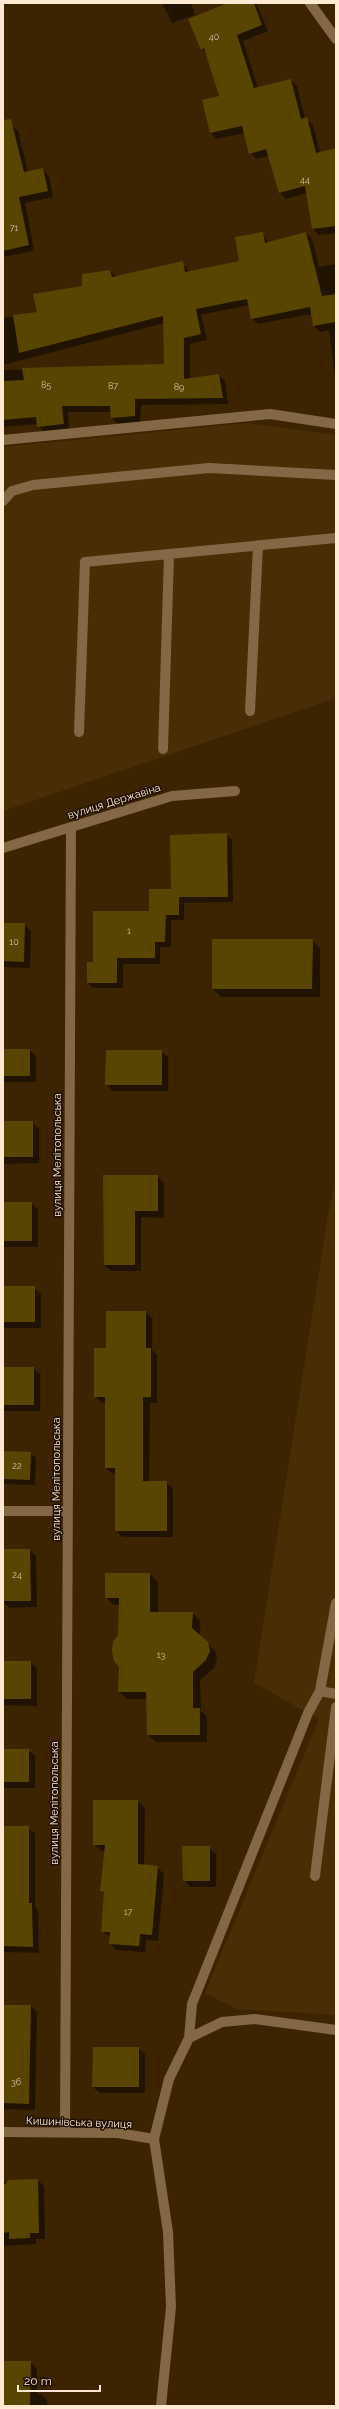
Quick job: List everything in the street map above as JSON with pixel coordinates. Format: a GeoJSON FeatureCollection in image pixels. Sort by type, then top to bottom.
{"type":"FeatureCollection","features":[{"type":"Feature","properties":{"kind":"street"},"geometry":{"type":"LineString","coordinates":[[310,3],[336,40]]}},
{"type":"Feature","properties":{"kind":"street"},"geometry":{"type":"LineString","coordinates":[[3,440],[270,414],[336,424]]}},
{"type":"Feature","properties":{"kind":"street"},"geometry":{"type":"LineString","coordinates":[[3,501],[12,491],[33,485],[208,468],[336,476]]}},
{"type":"Feature","properties":{"kind":"street"},"geometry":{"type":"LineString","coordinates":[[79,732],[85,562],[169,556],[336,538]]}},
{"type":"Feature","properties":{"kind":"street"},"geometry":{"type":"LineString","coordinates":[[250,711],[258,546]]}},
{"type":"Feature","properties":{"kind":"street"},"geometry":{"type":"LineString","coordinates":[[163,749],[169,556]]}},
{"type":"Feature","properties":{"kind":"street","name":"вулиця Державіна"},"geometry":{"type":"LineString","coordinates":[[3,848],[172,796],[235,791]]}},
{"type":"Feature","properties":{"kind":"street","name":"вулиця Мелітопольська"},"geometry":{"type":"LineString","coordinates":[[65,2131],[71,827]]}},
{"type":"Feature","properties":{"kind":"street"},"geometry":{"type":"LineString","coordinates":[[3,1511],[68,1511]]}},
{"type":"Feature","properties":{"kind":"street"},"geometry":{"type":"LineString","coordinates":[[161,2406],[171,2307],[168,2232],[154,2139],[169,2079],[189,2038],[192,2004],[308,1713],[320,1691],[336,1603]]}},
{"type":"Feature","properties":{"kind":"street"},"geometry":{"type":"LineString","coordinates":[[320,1691],[336,1694]]}},
{"type":"Feature","properties":{"kind":"street"},"geometry":{"type":"LineString","coordinates":[[315,1876],[336,1707]]}},
{"type":"Feature","properties":{"kind":"street"},"geometry":{"type":"LineString","coordinates":[[189,2038],[222,2022],[255,2019],[336,2030]]}},
{"type":"Feature","properties":{"kind":"street","name":"Кишинівська вулиця"},"geometry":{"type":"LineString","coordinates":[[3,2132],[65,2131],[118,2133],[154,2139]]}},
{"type":"Feature","properties":{"kind":"shaded area"},"geometry":{"type":"Polygon","coordinates":[[[247,423],[336,435],[336,698],[3,811],[3,447],[247,423]]]}},
{"type":"Feature","properties":{"kind":"shaded area"},"geometry":{"type":"Polygon","coordinates":[[[336,1181],[336,2015],[236,2009],[205,1993],[319,1719],[254,1683],[328,1215],[336,1181]]]}},
{"type":"Feature","properties":{"kind":"building"},"geometry":{"type":"Polygon","coordinates":[[[228,3],[254,3],[262,25],[237,35],[254,88],[291,79],[301,119],[307,117],[316,153],[336,148],[336,226],[312,229],[305,186],[279,193],[266,149],[249,154],[242,126],[210,133],[202,100],[219,96],[204,48],[201,50],[188,19],[228,3]]]}},
{"type":"Feature","properties":{"kind":"building"},"geometry":{"type":"Polygon","coordinates":[[[11,119],[24,172],[43,168],[48,191],[19,197],[29,245],[3,251],[3,120],[11,119]]]}},
{"type":"Feature","properties":{"kind":"building"},"geometry":{"type":"Polygon","coordinates":[[[263,232],[265,243],[306,232],[322,296],[336,294],[336,322],[313,326],[310,307],[251,319],[247,299],[196,309],[201,334],[184,338],[184,379],[219,374],[223,398],[135,399],[135,416],[111,418],[110,406],[62,406],[64,424],[37,427],[36,417],[3,420],[3,381],[24,380],[22,368],[164,364],[163,316],[19,353],[13,315],[37,312],[33,294],[82,286],[82,274],[110,270],[112,277],[183,261],[185,272],[239,261],[235,237],[263,232]]]}},
{"type":"Feature","properties":{"kind":"building"},"geometry":{"type":"Polygon","coordinates":[[[227,833],[228,897],[179,897],[179,915],[166,915],[165,942],[155,942],[155,958],[117,958],[117,983],[87,983],[87,962],[93,962],[93,911],[149,911],[149,889],[171,889],[170,835],[227,833]]]}},
{"type":"Feature","properties":{"kind":"building"},"geometry":{"type":"Polygon","coordinates":[[[3,923],[25,923],[24,962],[3,961],[3,923]]]}},
{"type":"Feature","properties":{"kind":"building"},"geometry":{"type":"Polygon","coordinates":[[[212,939],[313,939],[312,989],[212,989],[212,939]]]}},
{"type":"Feature","properties":{"kind":"building"},"geometry":{"type":"Polygon","coordinates":[[[3,1049],[30,1049],[30,1076],[3,1076],[3,1049]]]}},
{"type":"Feature","properties":{"kind":"building"},"geometry":{"type":"Polygon","coordinates":[[[106,1050],[162,1050],[162,1085],[105,1085],[106,1050]]]}},
{"type":"Feature","properties":{"kind":"building"},"geometry":{"type":"Polygon","coordinates":[[[3,1121],[33,1121],[33,1157],[3,1157],[3,1121]]]}},
{"type":"Feature","properties":{"kind":"building"},"geometry":{"type":"Polygon","coordinates":[[[103,1175],[158,1175],[158,1211],[135,1211],[135,1265],[104,1265],[103,1175]]]}},
{"type":"Feature","properties":{"kind":"building"},"geometry":{"type":"Polygon","coordinates":[[[3,1202],[32,1202],[32,1241],[3,1241],[3,1202]]]}},
{"type":"Feature","properties":{"kind":"building"},"geometry":{"type":"Polygon","coordinates":[[[3,1286],[35,1286],[35,1322],[3,1322],[3,1286]]]}},
{"type":"Feature","properties":{"kind":"building"},"geometry":{"type":"Polygon","coordinates":[[[106,1311],[146,1311],[146,1348],[151,1348],[151,1397],[143,1397],[143,1481],[167,1481],[167,1531],[115,1531],[115,1468],[105,1468],[105,1397],[94,1397],[94,1348],[106,1348],[106,1311]]]}},
{"type":"Feature","properties":{"kind":"building"},"geometry":{"type":"Polygon","coordinates":[[[3,1367],[34,1367],[34,1405],[3,1405],[3,1367]]]}},
{"type":"Feature","properties":{"kind":"building"},"geometry":{"type":"Polygon","coordinates":[[[3,1451],[31,1452],[30,1480],[3,1479],[3,1451]]]}},
{"type":"Feature","properties":{"kind":"building"},"geometry":{"type":"Polygon","coordinates":[[[3,1549],[30,1549],[31,1601],[3,1601],[3,1549]]]}},
{"type":"Feature","properties":{"kind":"building"},"geometry":{"type":"Polygon","coordinates":[[[105,1573],[150,1573],[150,1612],[193,1612],[192,1628],[208,1642],[210,1651],[206,1660],[193,1672],[193,1708],[200,1708],[200,1735],[147,1735],[146,1692],[118,1692],[119,1667],[114,1661],[112,1651],[113,1642],[118,1635],[119,1598],[105,1598],[105,1573]]]}},
{"type":"Feature","properties":{"kind":"building"},"geometry":{"type":"Polygon","coordinates":[[[3,1661],[31,1661],[31,1699],[3,1699],[3,1661]]]}},
{"type":"Feature","properties":{"kind":"building"},"geometry":{"type":"Polygon","coordinates":[[[3,1749],[29,1749],[29,1782],[3,1782],[3,1749]]]}},
{"type":"Feature","properties":{"kind":"building"},"geometry":{"type":"Polygon","coordinates":[[[93,1800],[138,1800],[138,1864],[158,1866],[152,1935],[140,1934],[139,1946],[109,1944],[110,1932],[101,1932],[104,1892],[100,1891],[105,1845],[93,1845],[93,1800]]]}},
{"type":"Feature","properties":{"kind":"building"},"geometry":{"type":"Polygon","coordinates":[[[3,1826],[29,1826],[29,1903],[32,1903],[33,1947],[3,1946],[3,1826]]]}},
{"type":"Feature","properties":{"kind":"building"},"geometry":{"type":"Polygon","coordinates":[[[182,1846],[210,1846],[210,1881],[183,1881],[182,1846]]]}},
{"type":"Feature","properties":{"kind":"building"},"geometry":{"type":"Polygon","coordinates":[[[3,2005],[31,2005],[29,2104],[3,2103],[3,2005]]]}},
{"type":"Feature","properties":{"kind":"building"},"geometry":{"type":"Polygon","coordinates":[[[93,2047],[139,2047],[139,2087],[92,2087],[93,2047]]]}},
{"type":"Feature","properties":{"kind":"building"},"geometry":{"type":"Polygon","coordinates":[[[38,2179],[39,2233],[30,2233],[30,2238],[9,2239],[9,2232],[3,2233],[3,2186],[9,2180],[38,2179]]]}},
{"type":"Feature","properties":{"kind":"building"},"geometry":{"type":"Polygon","coordinates":[[[3,2361],[31,2361],[30,2406],[3,2406],[3,2361]]]}}]}
